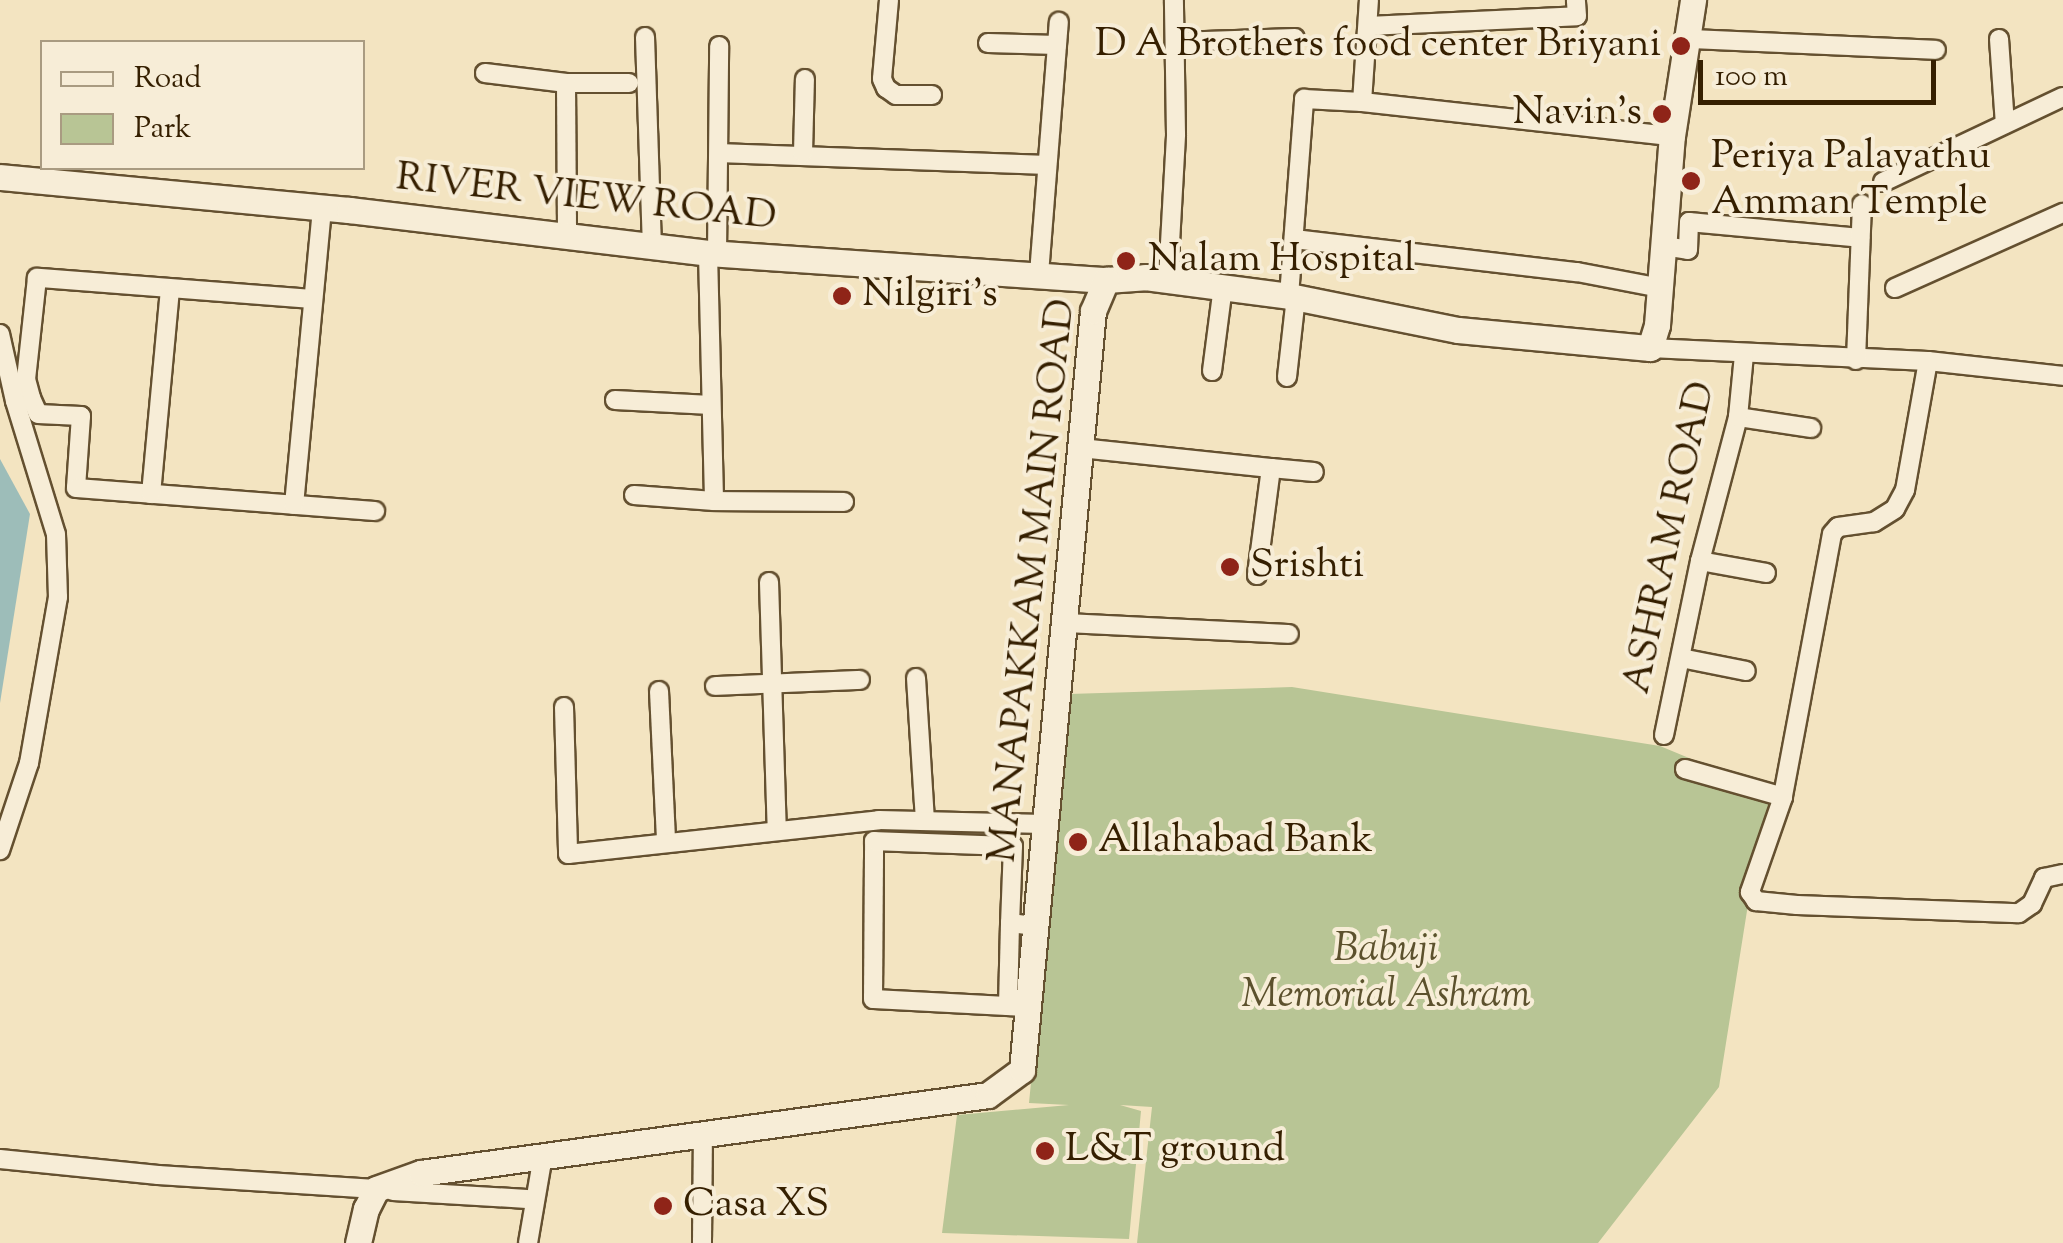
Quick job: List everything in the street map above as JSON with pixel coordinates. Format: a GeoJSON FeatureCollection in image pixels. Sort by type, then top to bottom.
{"type":"FeatureCollection","features":[{"type":"Feature","properties":{"kind":"main road"},"geometry":{"type":"LineString","coordinates":[[1650,348],[1661,288],[1672,136],[1693,0]]}},
{"type":"Feature","properties":{"kind":"main road","name":"RIVER VIEW ROAD"},"geometry":{"type":"LineString","coordinates":[[0,177],[322,208],[652,248],[1106,280]]}},
{"type":"Feature","properties":{"kind":"main road","name":"MANAPAKKAM MAIN ROAD"},"geometry":{"type":"LineString","coordinates":[[376,1189],[421,1173],[538,1155],[988,1096],[1022,1070],[1017,1007],[1022,925],[1044,824],[1093,311],[1106,280],[1168,279],[1293,297],[1458,330],[1650,348]]}},
{"type":"Feature","properties":{"kind":"main road"},"geometry":{"type":"LineString","coordinates":[[358,1243],[366,1209],[376,1189]]}},
{"type":"Feature","properties":{"kind":"street"},"geometry":{"type":"LineString","coordinates":[[889,0],[882,79],[886,88],[896,94],[932,96]]}},
{"type":"Feature","properties":{"kind":"street"},"geometry":{"type":"LineString","coordinates":[[1168,279],[1174,0]]}},
{"type":"Feature","properties":{"kind":"street"},"geometry":{"type":"LineString","coordinates":[[1362,102],[1369,0]]}},
{"type":"Feature","properties":{"kind":"street"},"geometry":{"type":"LineString","coordinates":[[1368,26],[1577,16],[1576,0]]}},
{"type":"Feature","properties":{"kind":"street"},"geometry":{"type":"LineString","coordinates":[[1039,274],[1059,22]]}},
{"type":"Feature","properties":{"kind":"street"},"geometry":{"type":"LineString","coordinates":[[645,38],[652,248]]}},
{"type":"Feature","properties":{"kind":"street"},"geometry":{"type":"LineString","coordinates":[[1175,42],[1294,38]]}},
{"type":"Feature","properties":{"kind":"street"},"geometry":{"type":"LineString","coordinates":[[1689,39],[1936,50]]}},
{"type":"Feature","properties":{"kind":"street"},"geometry":{"type":"LineString","coordinates":[[1998,39],[2005,124]]}},
{"type":"Feature","properties":{"kind":"street"},"geometry":{"type":"LineString","coordinates":[[988,43],[1057,45]]}},
{"type":"Feature","properties":{"kind":"street"},"geometry":{"type":"LineString","coordinates":[[714,501],[711,405],[713,253],[720,153],[719,46]]}},
{"type":"Feature","properties":{"kind":"street"},"geometry":{"type":"LineString","coordinates":[[485,73],[566,83],[629,83]]}},
{"type":"Feature","properties":{"kind":"street"},"geometry":{"type":"LineString","coordinates":[[803,153],[805,80]]}},
{"type":"Feature","properties":{"kind":"street"},"geometry":{"type":"LineString","coordinates":[[566,83],[568,239]]}},
{"type":"Feature","properties":{"kind":"street"},"geometry":{"type":"LineString","coordinates":[[1883,182],[2063,97]]}},
{"type":"Feature","properties":{"kind":"street"},"geometry":{"type":"LineString","coordinates":[[1287,377],[1304,100],[1362,102],[1672,136]]}},
{"type":"Feature","properties":{"kind":"street"},"geometry":{"type":"LineString","coordinates":[[720,153],[803,153],[1046,165]]}},
{"type":"Feature","properties":{"kind":"street"},"geometry":{"type":"LineString","coordinates":[[1856,360],[1862,204]]}},
{"type":"Feature","properties":{"kind":"street"},"geometry":{"type":"LineString","coordinates":[[294,505],[322,208]]}},
{"type":"Feature","properties":{"kind":"street"},"geometry":{"type":"LineString","coordinates":[[1895,288],[2063,213]]}},
{"type":"Feature","properties":{"kind":"street"},"geometry":{"type":"LineString","coordinates":[[1664,246],[1688,250],[1689,222],[1860,238]]}},
{"type":"Feature","properties":{"kind":"street"},"geometry":{"type":"LineString","coordinates":[[1294,239],[1577,272],[1661,288]]}},
{"type":"Feature","properties":{"kind":"street"},"geometry":{"type":"LineString","coordinates":[[313,299],[37,278],[26,379],[38,414],[82,416],[76,488],[375,511]]}},
{"type":"Feature","properties":{"kind":"street"},"geometry":{"type":"LineString","coordinates":[[1212,371],[1223,286]]}},
{"type":"Feature","properties":{"kind":"street"},"geometry":{"type":"LineString","coordinates":[[151,494],[170,289]]}},
{"type":"Feature","properties":{"kind":"street"},"geometry":{"type":"LineString","coordinates":[[0,334],[20,420],[56,534],[58,597],[29,763],[0,850]]}},
{"type":"Feature","properties":{"kind":"street"},"geometry":{"type":"LineString","coordinates":[[1650,348],[1928,361],[2063,376]]}},
{"type":"Feature","properties":{"kind":"street","name":"ASHRAM ROAD"},"geometry":{"type":"LineString","coordinates":[[1664,736],[1700,560],[1738,418],[1744,355]]}},
{"type":"Feature","properties":{"kind":"street"},"geometry":{"type":"LineString","coordinates":[[1928,361],[1906,490],[1896,509],[1874,522],[1848,524],[1832,534],[1783,797],[1750,892],[1756,900],[1796,905],[2019,913],[2032,904],[2044,878],[2063,874]]}},
{"type":"Feature","properties":{"kind":"street"},"geometry":{"type":"LineString","coordinates":[[614,400],[711,405]]}},
{"type":"Feature","properties":{"kind":"street"},"geometry":{"type":"LineString","coordinates":[[1738,418],[1811,428]]}},
{"type":"Feature","properties":{"kind":"street"},"geometry":{"type":"LineString","coordinates":[[1080,448],[1314,472]]}},
{"type":"Feature","properties":{"kind":"street"},"geometry":{"type":"LineString","coordinates":[[1258,575],[1270,468]]}},
{"type":"Feature","properties":{"kind":"street"},"geometry":{"type":"LineString","coordinates":[[634,495],[714,501],[844,502]]}},
{"type":"Feature","properties":{"kind":"street"},"geometry":{"type":"LineString","coordinates":[[1700,560],[1766,574]]}},
{"type":"Feature","properties":{"kind":"street"},"geometry":{"type":"LineString","coordinates":[[768,582],[777,830]]}},
{"type":"Feature","properties":{"kind":"street"},"geometry":{"type":"LineString","coordinates":[[1065,623],[1289,634]]}},
{"type":"Feature","properties":{"kind":"street"},"geometry":{"type":"LineString","coordinates":[[1681,658],[1746,671]]}},
{"type":"Feature","properties":{"kind":"street"},"geometry":{"type":"LineString","coordinates":[[916,678],[925,821]]}},
{"type":"Feature","properties":{"kind":"street"},"geometry":{"type":"LineString","coordinates":[[715,686],[860,680]]}},
{"type":"Feature","properties":{"kind":"street"},"geometry":{"type":"LineString","coordinates":[[659,691],[666,840]]}},
{"type":"Feature","properties":{"kind":"street"},"geometry":{"type":"LineString","coordinates":[[564,707],[568,854],[666,840],[878,820],[1044,824]]}},
{"type":"Feature","properties":{"kind":"street"},"geometry":{"type":"LineString","coordinates":[[1685,769],[1783,797]]}},
{"type":"Feature","properties":{"kind":"street"},"geometry":{"type":"LineString","coordinates":[[1017,1007],[873,999],[874,841],[1013,846],[1022,925]]}},
{"type":"Feature","properties":{"kind":"street"},"geometry":{"type":"LineString","coordinates":[[702,1243],[703,1132]]}},
{"type":"Feature","properties":{"kind":"street"},"geometry":{"type":"LineString","coordinates":[[520,1243],[538,1155]]}},
{"type":"Feature","properties":{"kind":"street"},"geometry":{"type":"LineString","coordinates":[[528,1243],[538,1155]]}},
{"type":"Feature","properties":{"kind":"street"},"geometry":{"type":"LineString","coordinates":[[0,1159],[158,1176],[376,1189]]}},
{"type":"Feature","properties":{"kind":"street"},"geometry":{"type":"LineString","coordinates":[[366,1243],[376,1202],[391,1192],[408,1189],[527,1200]]}},
{"type":"Feature","properties":{"kind":"green space","name":"Babuji Memorial Ashram"},"geometry":{"type":"Polygon","coordinates":[[[1292,687],[1660,746],[1783,797],[1750,892],[1719,1087],[1598,1243],[1137,1243],[1152,1107],[1120,1105],[1141,1111],[1129,1239],[942,1233],[957,1115],[1069,1105],[1029,1103],[1069,694],[1292,687]]]}},
{"type":"Feature","properties":{"kind":"water"},"geometry":{"type":"Polygon","coordinates":[[[0,459],[30,514],[0,703],[0,459]]]}},
{"type":"Feature","properties":{"kind":"place","name":"D A Brothers food center Briyani"},"geometry":{"type":"Point","coordinates":[1681,46]}},
{"type":"Feature","properties":{"kind":"place","name":"Navin's"},"geometry":{"type":"Point","coordinates":[1662,114]}},
{"type":"Feature","properties":{"kind":"place","name":"Periya Palayathu Amman Temple"},"geometry":{"type":"Point","coordinates":[1691,181]}},
{"type":"Feature","properties":{"kind":"place","name":"Nalam Hospital"},"geometry":{"type":"Point","coordinates":[1126,261]}},
{"type":"Feature","properties":{"kind":"place","name":"Nilgiri's"},"geometry":{"type":"Point","coordinates":[842,296]}},
{"type":"Feature","properties":{"kind":"place","name":"Srishti"},"geometry":{"type":"Point","coordinates":[1230,567]}},
{"type":"Feature","properties":{"kind":"place","name":"Allahabad Bank"},"geometry":{"type":"Point","coordinates":[1078,842]}},
{"type":"Feature","properties":{"kind":"place","name":"L&T ground"},"geometry":{"type":"Point","coordinates":[1045,1151]}},
{"type":"Feature","properties":{"kind":"place","name":"Casa XS"},"geometry":{"type":"Point","coordinates":[663,1206]}}]}
